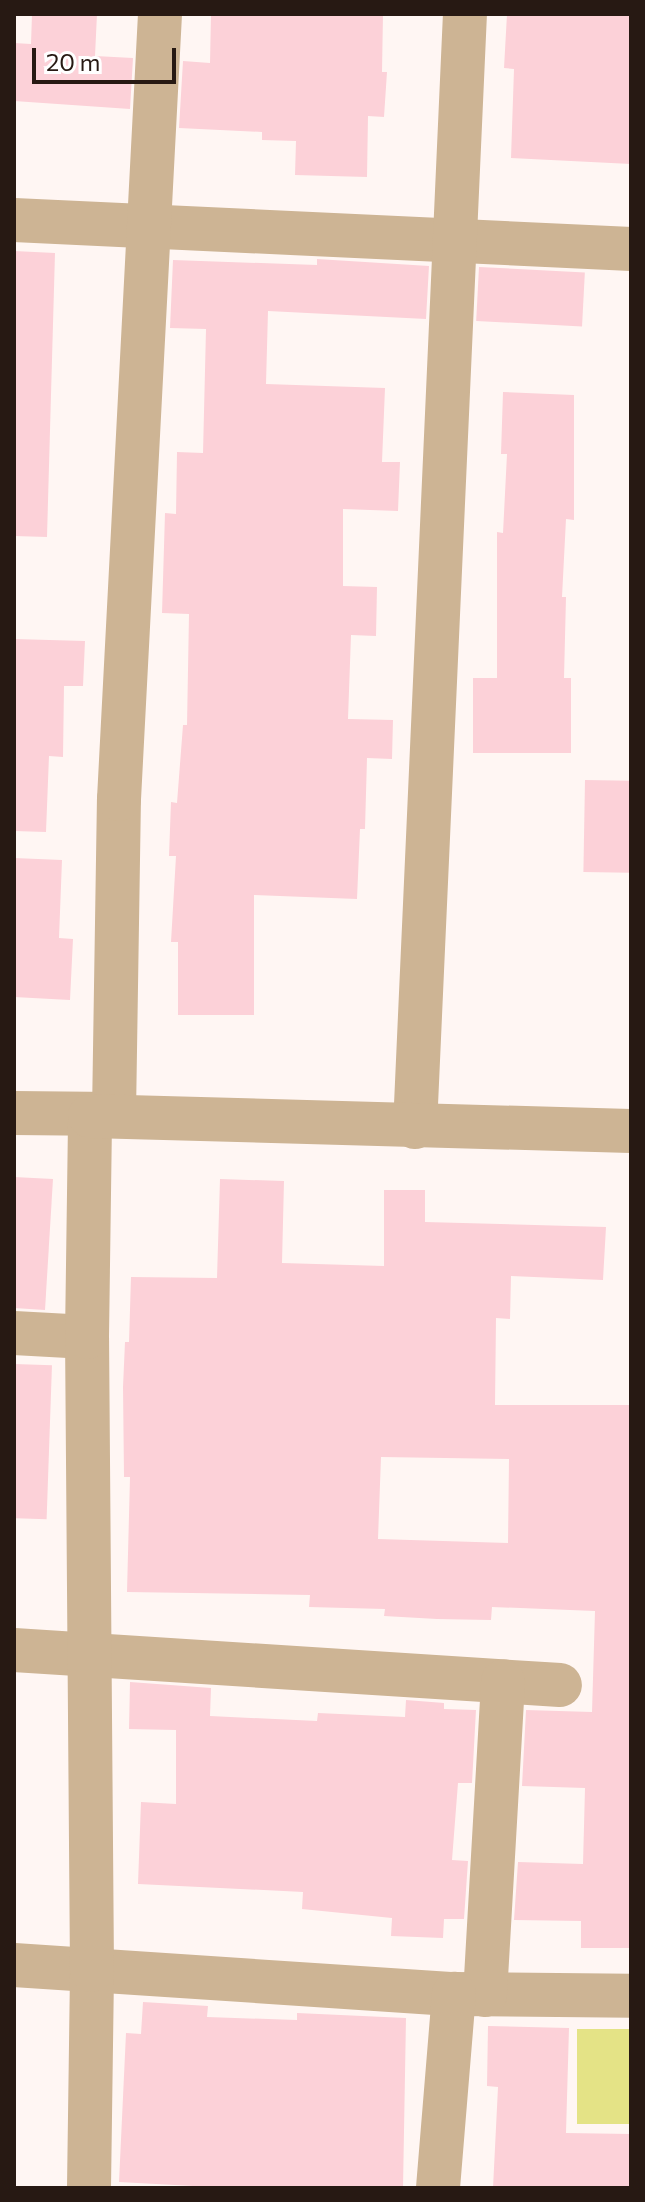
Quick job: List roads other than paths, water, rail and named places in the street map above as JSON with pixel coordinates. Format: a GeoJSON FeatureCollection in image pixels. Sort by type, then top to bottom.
{"type":"FeatureCollection","features":[{"type":"Feature","properties":{"kind":"street"},"geometry":{"type":"LineString","coordinates":[[90,1116],[114,1114],[119,799],[160,14]]}},
{"type":"Feature","properties":{"kind":"street"},"geometry":{"type":"LineString","coordinates":[[415,1127],[465,14]]}},
{"type":"Feature","properties":{"kind":"street"},"geometry":{"type":"LineString","coordinates":[[14,220],[631,249]]}},
{"type":"Feature","properties":{"kind":"street"},"geometry":{"type":"LineString","coordinates":[[14,1113],[631,1131]]}},
{"type":"Feature","properties":{"kind":"street"},"geometry":{"type":"LineString","coordinates":[[89,2188],[92,1970],[92,1657],[87,1337],[90,1116]]}},
{"type":"Feature","properties":{"kind":"street"},"geometry":{"type":"LineString","coordinates":[[14,1333],[87,1337]]}},
{"type":"Feature","properties":{"kind":"street"},"geometry":{"type":"LineString","coordinates":[[14,1650],[560,1685]]}},
{"type":"Feature","properties":{"kind":"street"},"geometry":{"type":"LineString","coordinates":[[438,2188],[469,1995],[503,1682]]}},
{"type":"Feature","properties":{"kind":"street"},"geometry":{"type":"LineString","coordinates":[[14,1965],[469,1995],[631,1996]]}}]}
